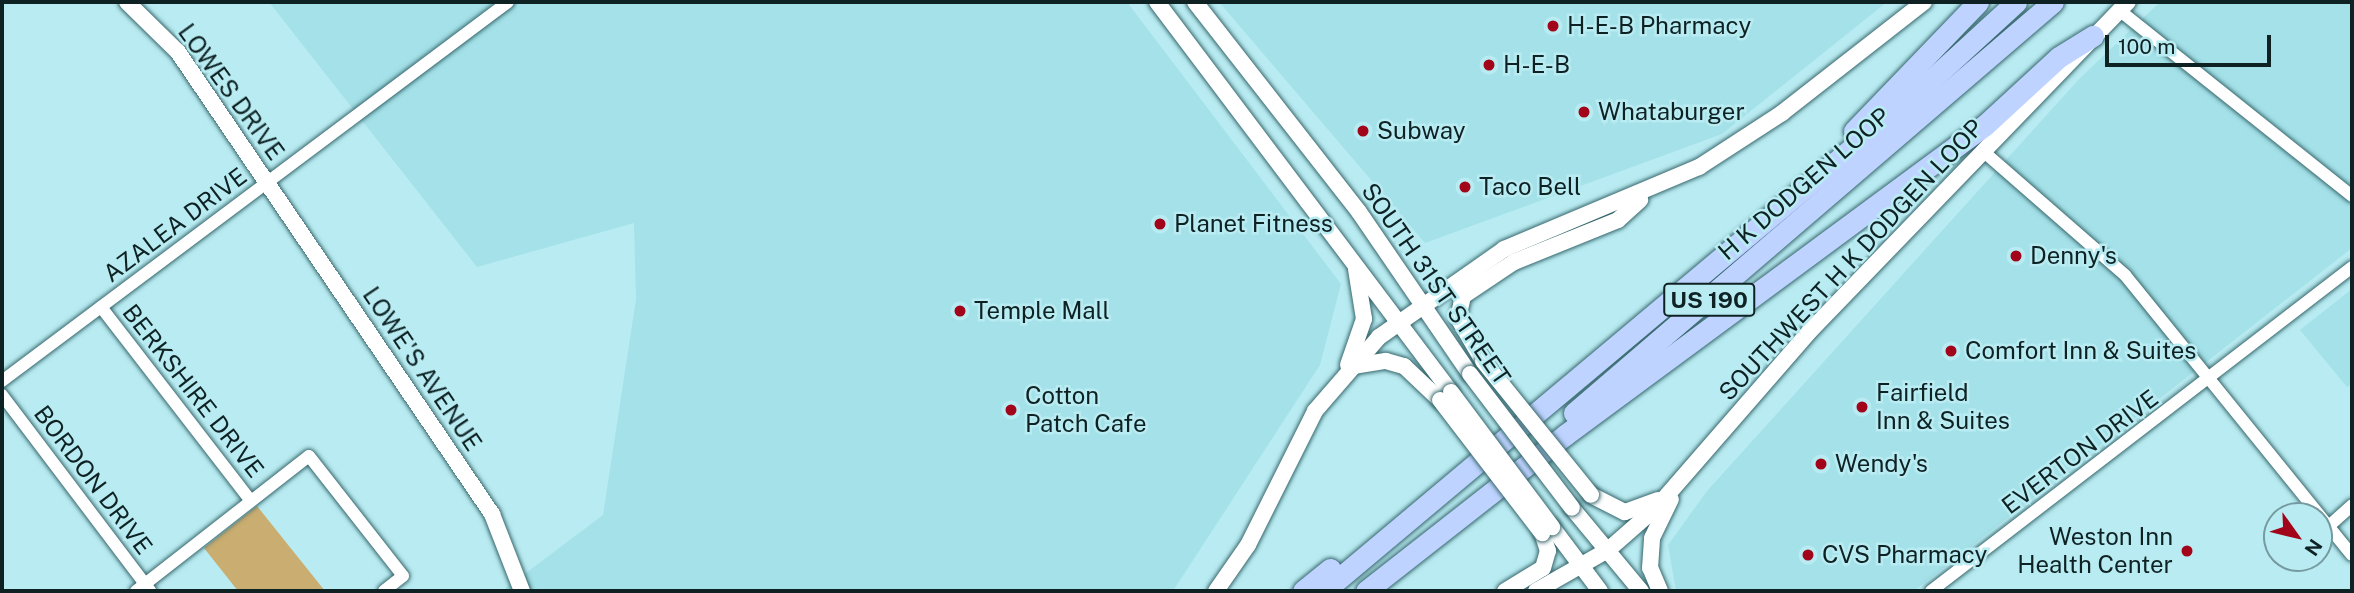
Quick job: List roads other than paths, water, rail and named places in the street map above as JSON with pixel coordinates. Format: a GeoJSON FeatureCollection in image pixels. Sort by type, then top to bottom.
{"type":"FeatureCollection","features":[{"type":"Feature","properties":{"kind":"highway"},"geometry":{"type":"LineString","coordinates":[[1710,267],[1978,2]]}},
{"type":"Feature","properties":{"kind":"highway","name":"H K DODGEN LOOP"},"geometry":{"type":"LineString","coordinates":[[1324,591],[1563,387],[1710,267],[2016,2]]}},
{"type":"Feature","properties":{"kind":"highway","name":"H K DODGEN LOOP"},"geometry":{"type":"LineString","coordinates":[[1360,591],[2053,2]]}},
{"type":"Feature","properties":{"kind":"highway"},"geometry":{"type":"LineString","coordinates":[[1366,591],[1564,435],[1985,125],[2059,57],[2093,36]]}},
{"type":"Feature","properties":{"kind":"highway"},"geometry":{"type":"LineString","coordinates":[[1303,591],[1463,459],[1563,387]]}},
{"type":"Feature","properties":{"kind":"main road","name":"LOWES DRIVE"},"geometry":{"type":"LineString","coordinates":[[127,2],[178,52],[268,181]]}},
{"type":"Feature","properties":{"kind":"main road","name":"SOUTH 31ST STREET"},"geometry":{"type":"LineString","coordinates":[[1157,2],[1354,259],[1445,396]]}},
{"type":"Feature","properties":{"kind":"main road","name":"SOUTH 31ST STREET"},"geometry":{"type":"LineString","coordinates":[[1195,2],[1359,212],[1420,305],[1470,374],[1572,508],[1641,591]]}},
{"type":"Feature","properties":{"kind":"main road"},"geometry":{"type":"LineString","coordinates":[[1216,591],[1248,545],[1315,411],[1347,370],[1397,323],[1504,249],[1699,167],[1782,113],[1924,2]]}},
{"type":"Feature","properties":{"kind":"main road","name":"SOUTHWEST H K DODGEN LOOP"},"geometry":{"type":"LineString","coordinates":[[1536,591],[1608,550],[1673,490],[1809,332],[2123,6]]}},
{"type":"Feature","properties":{"kind":"main road","name":"LOWE'S AVENUE"},"geometry":{"type":"LineString","coordinates":[[268,181],[492,514],[522,591]]}},
{"type":"Feature","properties":{"kind":"main road"},"geometry":{"type":"LineString","coordinates":[[1652,189],[1618,220],[1514,262],[1463,296],[1458,318],[1483,361],[1591,495],[1625,512],[1673,490]]}},
{"type":"Feature","properties":{"kind":"main road"},"geometry":{"type":"LineString","coordinates":[[1347,370],[1364,319],[1354,259]]}},
{"type":"Feature","properties":{"kind":"main road"},"geometry":{"type":"LineString","coordinates":[[1347,370],[1386,361],[1404,366],[1445,396],[1547,530],[1600,591]]}},
{"type":"Feature","properties":{"kind":"main road"},"geometry":{"type":"LineString","coordinates":[[1660,591],[1650,568],[1652,538],[1673,490]]}},
{"type":"Feature","properties":{"kind":"main road"},"geometry":{"type":"LineString","coordinates":[[1505,591],[1543,568],[1548,551],[1547,530]]}},
{"type":"Feature","properties":{"kind":"street","name":"AZALEA DRIVE"},"geometry":{"type":"LineString","coordinates":[[2,381],[508,2]]}},
{"type":"Feature","properties":{"kind":"street"},"geometry":{"type":"LineString","coordinates":[[2123,6],[2352,197]]}},
{"type":"Feature","properties":{"kind":"street"},"geometry":{"type":"LineString","coordinates":[[1984,152],[2125,275],[2311,502]]}},
{"type":"Feature","properties":{"kind":"street","name":"EVERTON DRIVE"},"geometry":{"type":"LineString","coordinates":[[1931,591],[2210,379],[2352,267]]}},
{"type":"Feature","properties":{"kind":"street","name":"BERKSHIRE DRIVE"},"geometry":{"type":"LineString","coordinates":[[101,307],[251,501]]}},
{"type":"Feature","properties":{"kind":"street","name":"BORDON DRIVE"},"geometry":{"type":"LineString","coordinates":[[2,395],[144,589]]}},
{"type":"Feature","properties":{"kind":"street"},"geometry":{"type":"LineString","coordinates":[[144,589],[309,456],[403,576],[384,591]]}},
{"type":"Feature","properties":{"kind":"street"},"geometry":{"type":"LineString","coordinates":[[2333,522],[2352,505]]}},
{"type":"Feature","properties":{"kind":"street"},"geometry":{"type":"LineString","coordinates":[[2333,529],[2352,555]]}},
{"type":"Feature","properties":{"kind":"place","name":"H-E-B Pharmacy"},"geometry":{"type":"Point","coordinates":[1553,26]}},
{"type":"Feature","properties":{"kind":"place","name":"H-E-B"},"geometry":{"type":"Point","coordinates":[1489,65]}},
{"type":"Feature","properties":{"kind":"place","name":"Whataburger"},"geometry":{"type":"Point","coordinates":[1584,112]}},
{"type":"Feature","properties":{"kind":"place","name":"Subway"},"geometry":{"type":"Point","coordinates":[1363,131]}},
{"type":"Feature","properties":{"kind":"place","name":"Taco Bell"},"geometry":{"type":"Point","coordinates":[1465,187]}},
{"type":"Feature","properties":{"kind":"place","name":"Planet Fitness"},"geometry":{"type":"Point","coordinates":[1160,224]}},
{"type":"Feature","properties":{"kind":"place","name":"Denny's"},"geometry":{"type":"Point","coordinates":[2016,256]}},
{"type":"Feature","properties":{"kind":"place","name":"Temple Mall"},"geometry":{"type":"Point","coordinates":[960,311]}},
{"type":"Feature","properties":{"kind":"place","name":"Comfort Inn & Suites"},"geometry":{"type":"Point","coordinates":[1951,351]}},
{"type":"Feature","properties":{"kind":"place","name":"Fairfield Inn & Suites"},"geometry":{"type":"Point","coordinates":[1862,407]}},
{"type":"Feature","properties":{"kind":"place","name":"Cotton Patch Cafe"},"geometry":{"type":"Point","coordinates":[1011,410]}},
{"type":"Feature","properties":{"kind":"place","name":"Wendy's"},"geometry":{"type":"Point","coordinates":[1821,464]}},
{"type":"Feature","properties":{"kind":"place","name":"Weston Inn Health Center"},"geometry":{"type":"Point","coordinates":[2187,551]}},
{"type":"Feature","properties":{"kind":"place","name":"CVS Pharmacy"},"geometry":{"type":"Point","coordinates":[1808,555]}}]}
